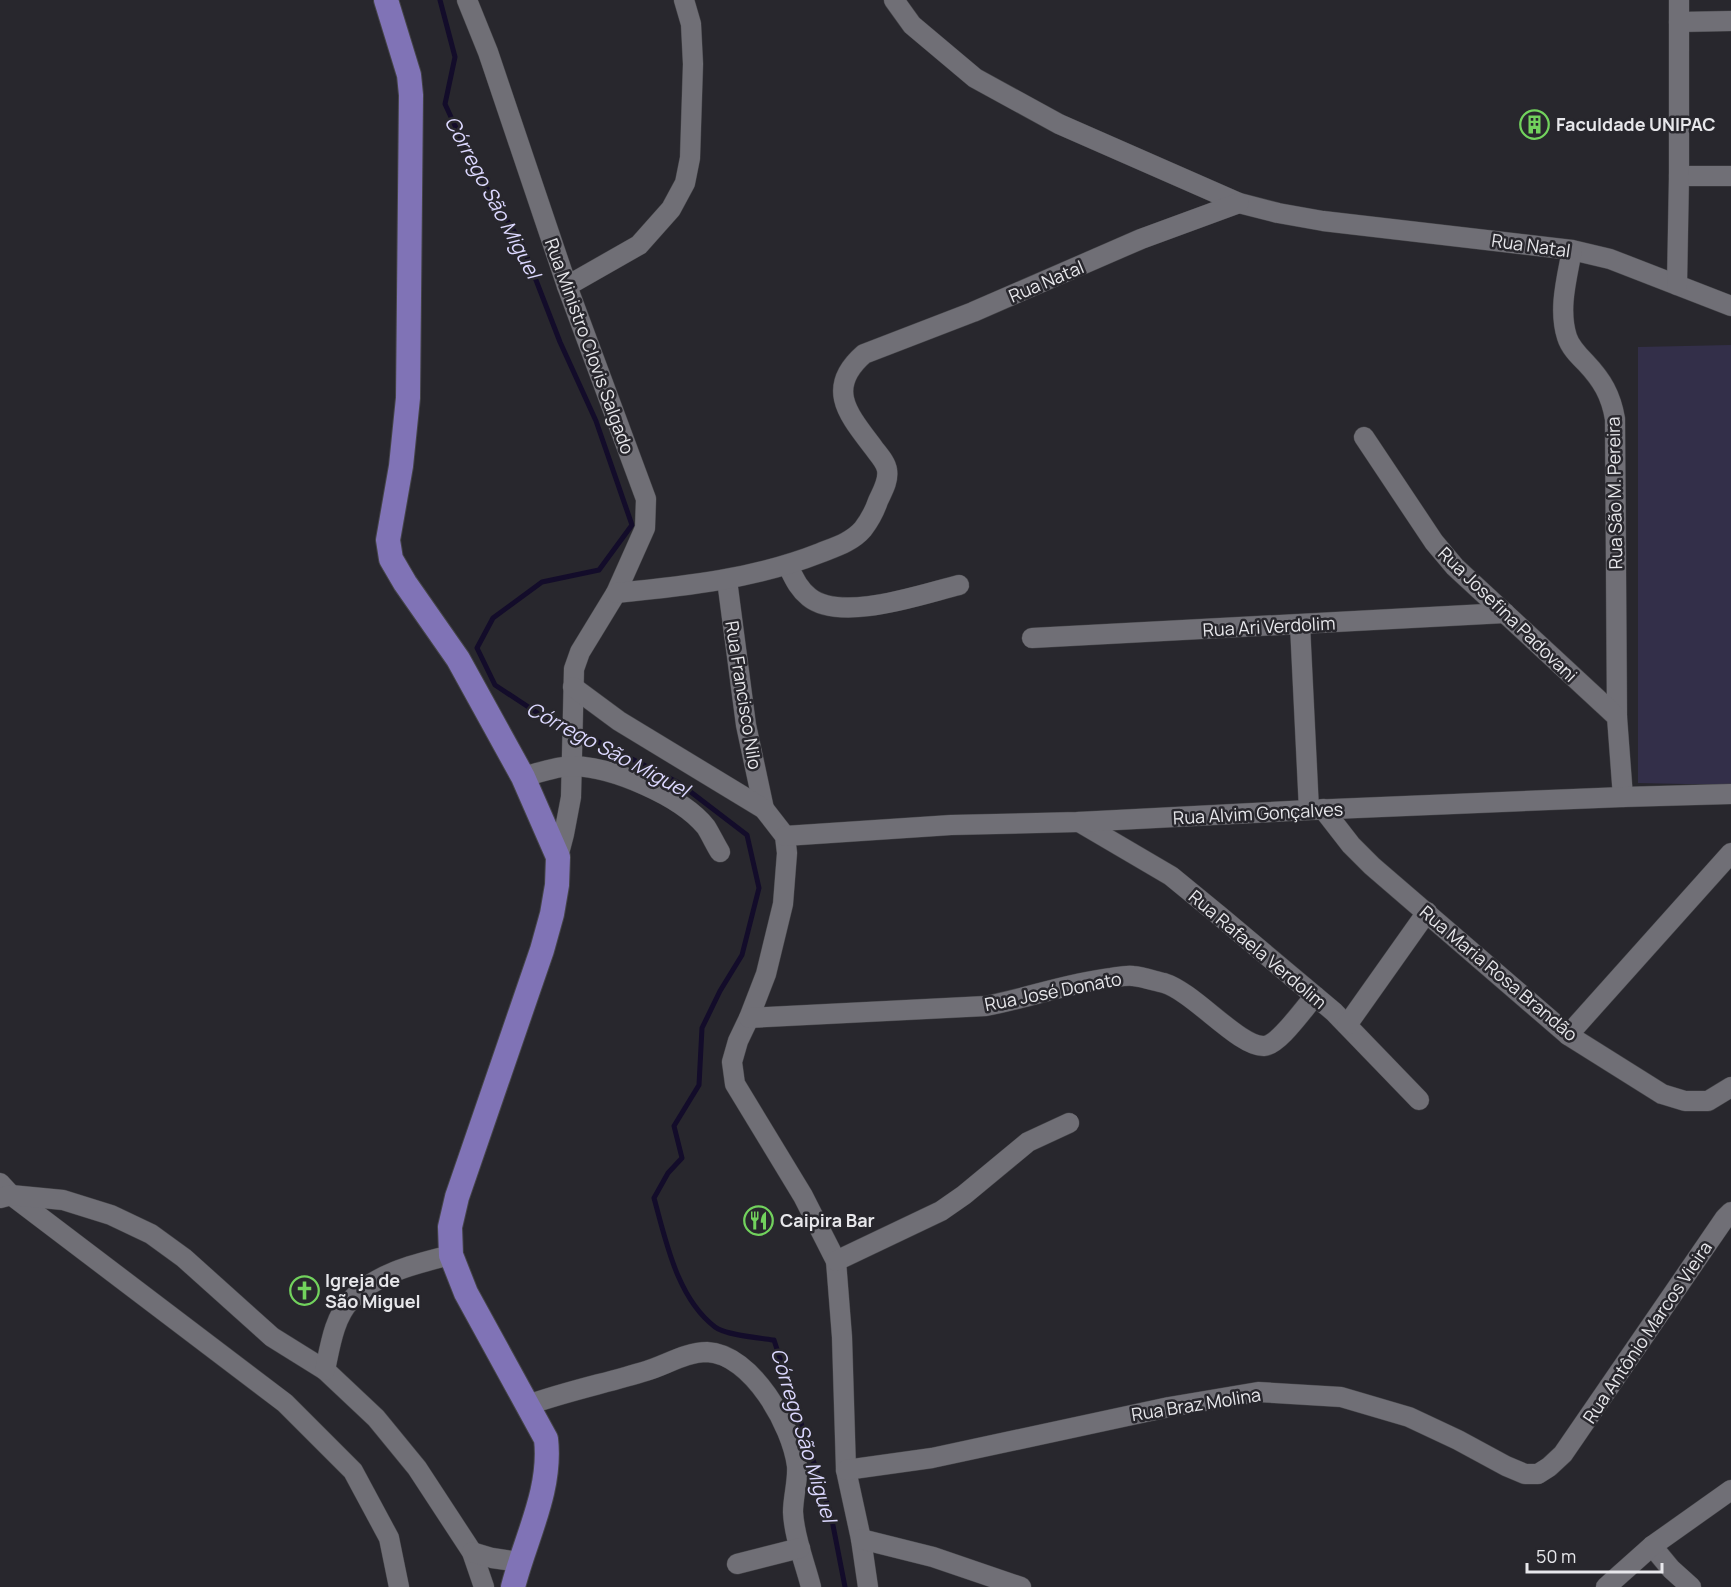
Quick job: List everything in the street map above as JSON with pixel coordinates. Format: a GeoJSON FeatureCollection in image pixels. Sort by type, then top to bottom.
{"type":"FeatureCollection","features":[{"type":"Feature","properties":{"kind":"main road"},"geometry":{"type":"LineString","coordinates":[[386,0],[409,75],[411,95],[408,398],[401,466],[389,530],[391,559],[458,659],[523,777],[558,857],[557,885],[552,914],[539,960],[457,1197],[450,1227],[451,1256],[466,1293],[546,1439],[548,1460],[544,1487],[513,1587]]}},
{"type":"Feature","properties":{"kind":"street","name":"Rua Ministro Clovis Salgado"},"geometry":{"type":"LineString","coordinates":[[467,0],[488,52],[567,286],[646,499],[645,528],[616,593],[580,652],[574,669],[571,797],[558,857]]}},
{"type":"Feature","properties":{"kind":"street"},"geometry":{"type":"LineString","coordinates":[[567,286],[639,245],[670,209],[685,183],[690,158],[693,64],[691,24],[684,0]]}},
{"type":"Feature","properties":{"kind":"street"},"geometry":{"type":"LineString","coordinates":[[894,0],[912,25],[975,78],[1059,124],[1239,202]]}},
{"type":"Feature","properties":{"kind":"street"},"geometry":{"type":"LineString","coordinates":[[1677,285],[1679,0]]}},
{"type":"Feature","properties":{"kind":"street"},"geometry":{"type":"LineString","coordinates":[[1679,22],[1731,21]]}},
{"type":"Feature","properties":{"kind":"street"},"geometry":{"type":"LineString","coordinates":[[1679,176],[1731,176]]}},
{"type":"Feature","properties":{"kind":"street","name":"Rua Natal"},"geometry":{"type":"LineString","coordinates":[[616,593],[727,580],[788,566],[847,542],[863,529],[885,485],[887,471],[882,458],[849,413],[844,400],[843,382],[850,366],[864,354],[973,312],[1141,240],[1239,202],[1278,213],[1323,221],[1572,250],[1610,259],[1731,306]]}},
{"type":"Feature","properties":{"kind":"street","name":"Rua São M. Pereira"},"geometry":{"type":"LineString","coordinates":[[1572,250],[1563,305],[1567,337],[1575,352],[1605,385],[1612,402],[1614,418],[1617,717]]}},
{"type":"Feature","properties":{"kind":"street","name":"Rua Josefina Padovani"},"geometry":{"type":"LineString","coordinates":[[1364,437],[1434,542],[1455,567],[1617,717]]}},
{"type":"Feature","properties":{"kind":"street"},"geometry":{"type":"LineString","coordinates":[[788,566],[797,585],[810,598],[826,605],[846,608],[876,605],[959,585]]}},
{"type":"Feature","properties":{"kind":"street","name":"Rua Francisco Nilo"},"geometry":{"type":"LineString","coordinates":[[727,580],[746,725],[764,809]]}},
{"type":"Feature","properties":{"kind":"street","name":"Rua Ari Verdolim"},"geometry":{"type":"LineString","coordinates":[[1032,638],[1505,613]]}},
{"type":"Feature","properties":{"kind":"street"},"geometry":{"type":"LineString","coordinates":[[1300,625],[1316,809]]}},
{"type":"Feature","properties":{"kind":"street"},"geometry":{"type":"LineString","coordinates":[[573,694],[764,809],[785,836],[787,853],[783,904],[766,974],[738,1041],[732,1062],[735,1084],[803,1196],[836,1261],[842,1337],[846,1470],[861,1539],[868,1587]]}},
{"type":"Feature","properties":{"kind":"street"},"geometry":{"type":"LineString","coordinates":[[1617,717],[1623,797]]}},
{"type":"Feature","properties":{"kind":"street"},"geometry":{"type":"LineString","coordinates":[[523,777],[572,761],[627,778],[662,793],[683,806],[706,827],[720,852]]}},
{"type":"Feature","properties":{"kind":"street","name":"Rua Alvim Gonçalves"},"geometry":{"type":"LineString","coordinates":[[785,836],[951,825],[1078,822],[1316,809],[1731,794]]}},
{"type":"Feature","properties":{"kind":"street","name":"Rua Maria Rosa Brandão"},"geometry":{"type":"LineString","coordinates":[[1316,809],[1365,859],[1568,1035],[1662,1094],[1685,1101],[1708,1101],[1731,1087]]}},
{"type":"Feature","properties":{"kind":"street","name":"Rua Rafaela Verdolim"},"geometry":{"type":"LineString","coordinates":[[1078,822],[1171,876],[1315,996],[1347,1025],[1419,1100]]}},
{"type":"Feature","properties":{"kind":"street"},"geometry":{"type":"LineString","coordinates":[[1568,1035],[1731,853]]}},
{"type":"Feature","properties":{"kind":"street"},"geometry":{"type":"LineString","coordinates":[[1347,1025],[1427,912]]}},
{"type":"Feature","properties":{"kind":"street","name":"Rua José Donato"},"geometry":{"type":"LineString","coordinates":[[749,1018],[986,1006],[1084,981],[1132,976],[1167,984],[1191,996],[1248,1041],[1261,1046],[1269,1045],[1280,1037],[1315,996]]}},
{"type":"Feature","properties":{"kind":"street"},"geometry":{"type":"LineString","coordinates":[[836,1261],[941,1211],[1028,1142],[1069,1123]]}},
{"type":"Feature","properties":{"kind":"street"},"geometry":{"type":"LineString","coordinates":[[4,1192],[63,1200],[111,1215],[151,1234],[184,1258],[272,1337],[326,1370],[376,1418],[410,1460],[472,1552],[484,1587]]}},
{"type":"Feature","properties":{"kind":"street"},"geometry":{"type":"LineString","coordinates":[[4,1192],[285,1403],[352,1471],[389,1538],[399,1587]]}},
{"type":"Feature","properties":{"kind":"street","name":"Rua Antônio Marcos Vieira"},"geometry":{"type":"LineString","coordinates":[[1563,1454],[1731,1212]]}},
{"type":"Feature","properties":{"kind":"street"},"geometry":{"type":"LineString","coordinates":[[326,1370],[331,1341],[349,1301],[375,1281],[402,1267],[451,1256]]}},
{"type":"Feature","properties":{"kind":"street"},"geometry":{"type":"LineString","coordinates":[[528,1405],[650,1370],[693,1353],[709,1352],[724,1356],[746,1369],[783,1421],[797,1466],[794,1512],[800,1548],[811,1587]]}},
{"type":"Feature","properties":{"kind":"street","name":"Rua Braz Molina"},"geometry":{"type":"LineString","coordinates":[[846,1470],[932,1458],[1158,1409],[1258,1392],[1341,1397],[1409,1417],[1525,1474],[1538,1474],[1550,1467],[1563,1454]]}},
{"type":"Feature","properties":{"kind":"street"},"geometry":{"type":"LineString","coordinates":[[1606,1587],[1652,1546],[1731,1490]]}},
{"type":"Feature","properties":{"kind":"street"},"geometry":{"type":"LineString","coordinates":[[861,1539],[933,1557],[1021,1587]]}},
{"type":"Feature","properties":{"kind":"street"},"geometry":{"type":"LineString","coordinates":[[1652,1546],[1671,1569],[1691,1587]]}},
{"type":"Feature","properties":{"kind":"street"},"geometry":{"type":"LineString","coordinates":[[737,1564],[800,1548]]}},
{"type":"Feature","properties":{"kind":"street"},"geometry":{"type":"LineString","coordinates":[[472,1552],[519,1562]]}},
{"type":"Feature","properties":{"kind":"shaded area"},"geometry":{"type":"Polygon","coordinates":[[[1731,345],[1731,785],[1638,783],[1638,347],[1731,345]]]}},
{"type":"Feature","properties":{"kind":"waterway","name":"Córrego São Miguel"},"geometry":{"type":"LineString","coordinates":[[440,0],[455,57],[445,104],[475,169],[522,244],[560,342],[596,421],[632,525],[599,570],[542,582],[493,618],[477,648],[495,685],[539,714],[569,727]]}},
{"type":"Feature","properties":{"kind":"waterway","name":"Córrego São Miguel"},"geometry":{"type":"LineString","coordinates":[[577,731],[679,783],[747,835],[759,888],[742,955],[720,991],[702,1028],[699,1085],[674,1126],[682,1158],[668,1173],[654,1198],[675,1268],[691,1301],[702,1315],[720,1330],[774,1340],[831,1515],[845,1587]]}},
{"type":"Feature","properties":{"kind":"place","name":"Faculdade UNIPAC"},"geometry":{"type":"Point","coordinates":[1535,124]}},
{"type":"Feature","properties":{"kind":"place","name":"Caipira Bar"},"geometry":{"type":"Point","coordinates":[759,1220]}},
{"type":"Feature","properties":{"kind":"place","name":"Igreja de São Miguel"},"geometry":{"type":"Point","coordinates":[304,1290]}}]}
